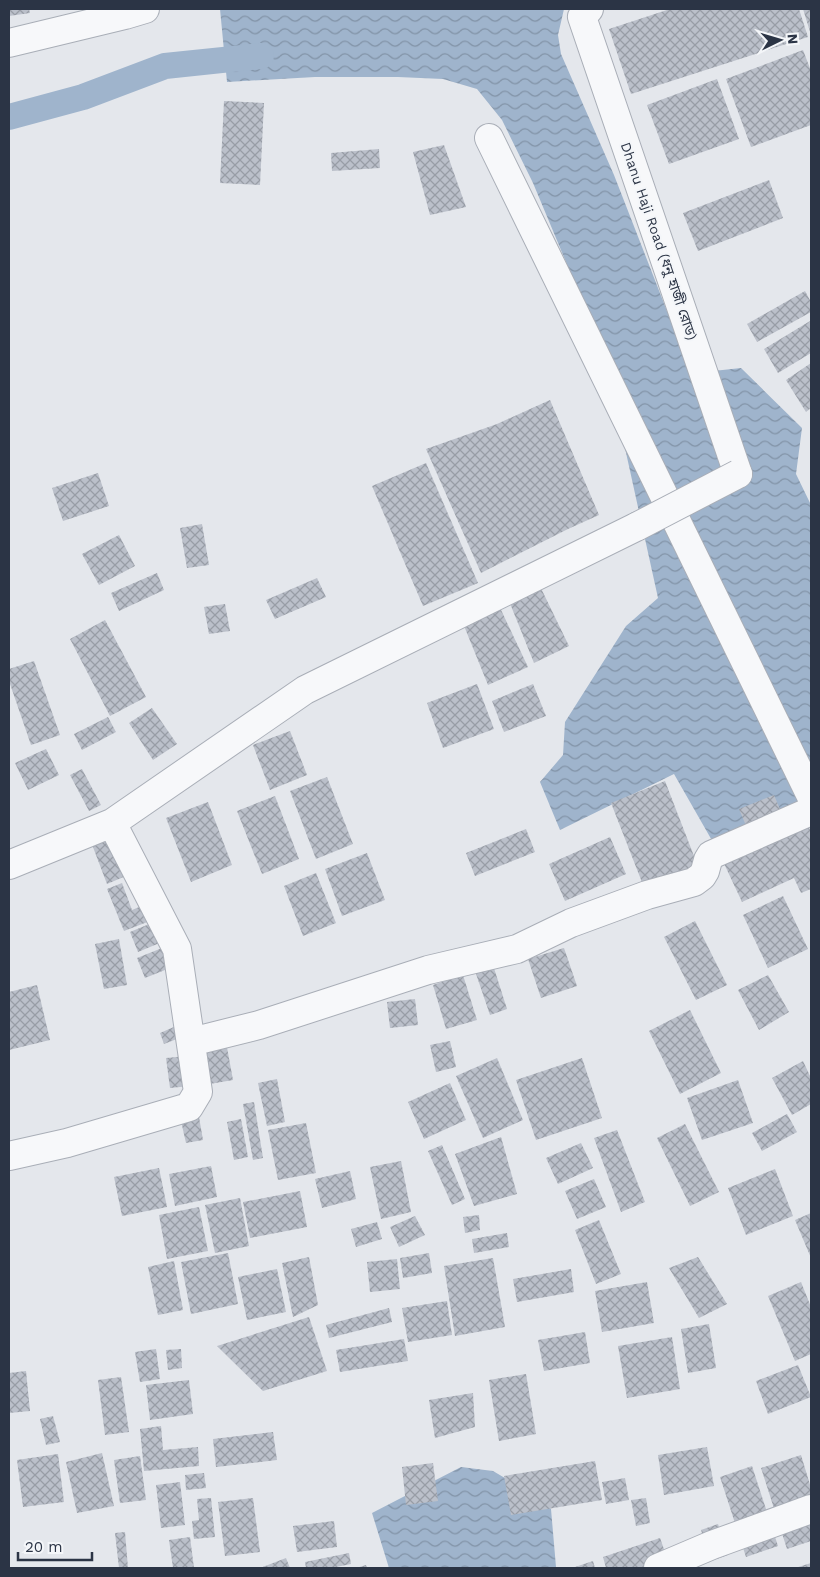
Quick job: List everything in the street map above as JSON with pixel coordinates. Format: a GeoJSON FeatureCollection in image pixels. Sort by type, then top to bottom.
{"type":"FeatureCollection","features":[{"type":"Feature","properties":{"kind":"street"},"geometry":{"type":"LineString","coordinates":[[9,42],[145,9]]}},
{"type":"Feature","properties":{"kind":"street","name":"Dhanu Haji Road (ধনু হাজী রোড)"},"geometry":{"type":"LineString","coordinates":[[112,823],[305,690],[638,526],[738,474],[582,17],[589,9]]}},
{"type":"Feature","properties":{"kind":"street"},"geometry":{"type":"LineString","coordinates":[[489,138],[811,796]]}},
{"type":"Feature","properties":{"kind":"street"},"geometry":{"type":"LineString","coordinates":[[191,1042],[260,1025],[428,970],[517,949],[571,923],[647,895],[694,882],[702,876],[711,855],[811,811]]}},
{"type":"Feature","properties":{"kind":"street"},"geometry":{"type":"LineString","coordinates":[[9,864],[112,823],[177,949],[198,1092],[189,1107],[67,1142],[9,1156]]}},
{"type":"Feature","properties":{"kind":"street"},"geometry":{"type":"LineString","coordinates":[[658,1568],[712,1545],[811,1509]]}},
{"type":"Feature","properties":{"kind":"water"},"geometry":{"type":"Polygon","coordinates":[[[220,9],[564,9],[558,35],[561,54],[614,175],[667,311],[704,372],[741,368],[802,428],[796,474],[811,505],[811,806],[714,844],[674,774],[560,830],[540,782],[563,755],[565,722],[626,626],[658,598],[612,389],[566,262],[533,183],[502,120],[477,89],[443,79],[398,77],[315,77],[227,82],[220,9]]]}},
{"type":"Feature","properties":{"kind":"water"},"geometry":{"type":"Polygon","coordinates":[[[461,1467],[493,1471],[522,1488],[551,1509],[556,1567],[389,1568],[372,1513],[461,1467]]]}},
{"type":"Feature","properties":{"kind":"building"},"geometry":{"type":"Polygon","coordinates":[[[9,9],[29,9],[30,13],[9,16],[9,9]]]}},
{"type":"Feature","properties":{"kind":"building"},"geometry":{"type":"Polygon","coordinates":[[[670,9],[799,9],[808,37],[631,94],[609,29],[670,9]]]}},
{"type":"Feature","properties":{"kind":"building"},"geometry":{"type":"Polygon","coordinates":[[[803,9],[811,9],[811,35],[803,9]]]}},
{"type":"Feature","properties":{"kind":"building"},"geometry":{"type":"Polygon","coordinates":[[[803,50],[811,71],[811,125],[751,147],[726,79],[803,50]]]}},
{"type":"Feature","properties":{"kind":"building"},"geometry":{"type":"Polygon","coordinates":[[[717,79],[739,139],[669,164],[647,105],[717,79]]]}},
{"type":"Feature","properties":{"kind":"building"},"geometry":{"type":"Polygon","coordinates":[[[224,101],[264,103],[260,185],[220,183],[224,101]]]}},
{"type":"Feature","properties":{"kind":"building"},"geometry":{"type":"Polygon","coordinates":[[[444,145],[466,207],[430,215],[413,152],[444,145]]]}},
{"type":"Feature","properties":{"kind":"building"},"geometry":{"type":"Polygon","coordinates":[[[379,149],[380,168],[332,171],[331,153],[379,149]]]}},
{"type":"Feature","properties":{"kind":"building"},"geometry":{"type":"Polygon","coordinates":[[[769,180],[783,218],[698,251],[683,213],[769,180]]]}},
{"type":"Feature","properties":{"kind":"building"},"geometry":{"type":"Polygon","coordinates":[[[805,291],[811,302],[811,312],[757,342],[747,324],[805,291]]]}},
{"type":"Feature","properties":{"kind":"building"},"geometry":{"type":"Polygon","coordinates":[[[810,321],[811,353],[778,373],[764,349],[810,321]]]}},
{"type":"Feature","properties":{"kind":"building"},"geometry":{"type":"Polygon","coordinates":[[[811,363],[811,408],[806,412],[786,380],[811,363]]]}},
{"type":"Feature","properties":{"kind":"building"},"geometry":{"type":"Polygon","coordinates":[[[550,400],[599,515],[481,573],[426,449],[497,424],[550,400]]]}},
{"type":"Feature","properties":{"kind":"building"},"geometry":{"type":"Polygon","coordinates":[[[426,463],[478,583],[423,606],[372,486],[426,463]]]}},
{"type":"Feature","properties":{"kind":"building"},"geometry":{"type":"Polygon","coordinates":[[[98,473],[109,506],[63,521],[52,488],[98,473]]]}},
{"type":"Feature","properties":{"kind":"building"},"geometry":{"type":"Polygon","coordinates":[[[202,524],[209,565],[187,568],[180,528],[202,524]]]}},
{"type":"Feature","properties":{"kind":"building"},"geometry":{"type":"Polygon","coordinates":[[[119,535],[135,566],[99,585],[82,554],[119,535]]]}},
{"type":"Feature","properties":{"kind":"building"},"geometry":{"type":"Polygon","coordinates":[[[157,573],[164,590],[119,611],[111,593],[157,573]]]}},
{"type":"Feature","properties":{"kind":"building"},"geometry":{"type":"Polygon","coordinates":[[[317,578],[326,597],[275,619],[266,600],[317,578]]]}},
{"type":"Feature","properties":{"kind":"building"},"geometry":{"type":"Polygon","coordinates":[[[537,580],[569,646],[534,663],[507,596],[537,580]]]}},
{"type":"Feature","properties":{"kind":"building"},"geometry":{"type":"Polygon","coordinates":[[[494,595],[528,667],[488,685],[460,616],[494,595]]]}},
{"type":"Feature","properties":{"kind":"building"},"geometry":{"type":"Polygon","coordinates":[[[225,604],[230,631],[209,634],[204,607],[225,604]]]}},
{"type":"Feature","properties":{"kind":"building"},"geometry":{"type":"Polygon","coordinates":[[[105,620],[146,697],[110,716],[70,639],[105,620]]]}},
{"type":"Feature","properties":{"kind":"building"},"geometry":{"type":"Polygon","coordinates":[[[34,661],[60,735],[31,745],[9,681],[9,669],[34,661]]]}},
{"type":"Feature","properties":{"kind":"building"},"geometry":{"type":"Polygon","coordinates":[[[477,684],[494,729],[443,748],[427,703],[477,684]]]}},
{"type":"Feature","properties":{"kind":"building"},"geometry":{"type":"Polygon","coordinates":[[[533,684],[546,716],[504,732],[492,701],[533,684]]]}},
{"type":"Feature","properties":{"kind":"building"},"geometry":{"type":"Polygon","coordinates":[[[152,708],[177,744],[153,760],[129,723],[152,708]]]}},
{"type":"Feature","properties":{"kind":"building"},"geometry":{"type":"Polygon","coordinates":[[[108,717],[116,732],[82,750],[74,734],[108,717]]]}},
{"type":"Feature","properties":{"kind":"building"},"geometry":{"type":"Polygon","coordinates":[[[290,731],[307,775],[270,790],[253,745],[290,731]]]}},
{"type":"Feature","properties":{"kind":"building"},"geometry":{"type":"Polygon","coordinates":[[[46,749],[59,775],[28,790],[15,763],[46,749]]]}},
{"type":"Feature","properties":{"kind":"building"},"geometry":{"type":"Polygon","coordinates":[[[82,769],[101,805],[89,811],[70,775],[82,769]]]}},
{"type":"Feature","properties":{"kind":"building"},"geometry":{"type":"Polygon","coordinates":[[[327,777],[353,844],[316,859],[290,791],[327,777]]]}},
{"type":"Feature","properties":{"kind":"building"},"geometry":{"type":"Polygon","coordinates":[[[665,781],[699,869],[645,890],[611,803],[665,781]]]}},
{"type":"Feature","properties":{"kind":"building"},"geometry":{"type":"Polygon","coordinates":[[[774,795],[782,814],[747,828],[739,809],[774,795]]]}},
{"type":"Feature","properties":{"kind":"building"},"geometry":{"type":"Polygon","coordinates":[[[275,796],[299,859],[262,874],[237,811],[275,796]]]}},
{"type":"Feature","properties":{"kind":"building"},"geometry":{"type":"Polygon","coordinates":[[[208,802],[232,865],[191,882],[166,818],[208,802]]]}},
{"type":"Feature","properties":{"kind":"building"},"geometry":{"type":"Polygon","coordinates":[[[804,817],[811,832],[811,889],[801,893],[794,878],[742,902],[720,855],[804,817]]]}},
{"type":"Feature","properties":{"kind":"building"},"geometry":{"type":"Polygon","coordinates":[[[114,824],[133,873],[107,884],[88,834],[114,824]]]}},
{"type":"Feature","properties":{"kind":"building"},"geometry":{"type":"Polygon","coordinates":[[[526,829],[535,852],[475,876],[466,853],[526,829]]]}},
{"type":"Feature","properties":{"kind":"building"},"geometry":{"type":"Polygon","coordinates":[[[610,837],[626,874],[565,901],[549,864],[610,837]]]}},
{"type":"Feature","properties":{"kind":"building"},"geometry":{"type":"Polygon","coordinates":[[[367,853],[385,900],[342,916],[325,869],[367,853]]]}},
{"type":"Feature","properties":{"kind":"building"},"geometry":{"type":"Polygon","coordinates":[[[316,873],[336,923],[303,936],[284,886],[316,873]]]}},
{"type":"Feature","properties":{"kind":"building"},"geometry":{"type":"Polygon","coordinates":[[[122,883],[132,910],[144,905],[150,921],[124,931],[107,889],[122,883]]]}},
{"type":"Feature","properties":{"kind":"building"},"geometry":{"type":"Polygon","coordinates":[[[783,896],[808,949],[768,968],[743,915],[783,896]]]}},
{"type":"Feature","properties":{"kind":"building"},"geometry":{"type":"Polygon","coordinates":[[[695,921],[727,985],[696,1000],[664,937],[695,921]]]}},
{"type":"Feature","properties":{"kind":"building"},"geometry":{"type":"Polygon","coordinates":[[[154,922],[162,942],[138,952],[130,932],[154,922]]]}},
{"type":"Feature","properties":{"kind":"building"},"geometry":{"type":"Polygon","coordinates":[[[119,939],[127,985],[104,989],[95,944],[119,939]]]}},
{"type":"Feature","properties":{"kind":"building"},"geometry":{"type":"Polygon","coordinates":[[[162,948],[170,968],[145,978],[137,958],[162,948]]]}},
{"type":"Feature","properties":{"kind":"building"},"geometry":{"type":"Polygon","coordinates":[[[564,948],[577,986],[541,998],[528,959],[564,948]]]}},
{"type":"Feature","properties":{"kind":"building"},"geometry":{"type":"Polygon","coordinates":[[[493,965],[507,1009],[490,1015],[475,971],[493,965]]]}},
{"type":"Feature","properties":{"kind":"building"},"geometry":{"type":"Polygon","coordinates":[[[463,975],[477,1020],[446,1029],[433,985],[463,975]]]}},
{"type":"Feature","properties":{"kind":"building"},"geometry":{"type":"Polygon","coordinates":[[[768,975],[789,1012],[759,1030],[738,990],[768,975]]]}},
{"type":"Feature","properties":{"kind":"building"},"geometry":{"type":"Polygon","coordinates":[[[37,985],[50,1040],[9,1050],[9,992],[37,985]]]}},
{"type":"Feature","properties":{"kind":"building"},"geometry":{"type":"Polygon","coordinates":[[[415,999],[418,1025],[390,1028],[387,1002],[415,999]]]}},
{"type":"Feature","properties":{"kind":"building"},"geometry":{"type":"Polygon","coordinates":[[[690,1010],[721,1073],[680,1094],[649,1031],[690,1010]]]}},
{"type":"Feature","properties":{"kind":"building"},"geometry":{"type":"Polygon","coordinates":[[[183,1023],[187,1035],[164,1044],[160,1033],[183,1023]]]}},
{"type":"Feature","properties":{"kind":"building"},"geometry":{"type":"Polygon","coordinates":[[[450,1041],[456,1067],[436,1072],[430,1045],[450,1041]]]}},
{"type":"Feature","properties":{"kind":"building"},"geometry":{"type":"Polygon","coordinates":[[[226,1042],[233,1080],[204,1085],[197,1048],[226,1042]]]}},
{"type":"Feature","properties":{"kind":"building"},"geometry":{"type":"Polygon","coordinates":[[[187,1056],[190,1086],[170,1088],[166,1058],[187,1056]]]}},
{"type":"Feature","properties":{"kind":"building"},"geometry":{"type":"Polygon","coordinates":[[[497,1058],[523,1120],[483,1138],[456,1076],[497,1058]]]}},
{"type":"Feature","properties":{"kind":"building"},"geometry":{"type":"Polygon","coordinates":[[[582,1058],[602,1118],[536,1140],[516,1080],[582,1058]]]}},
{"type":"Feature","properties":{"kind":"building"},"geometry":{"type":"Polygon","coordinates":[[[803,1061],[811,1078],[811,1104],[792,1115],[772,1078],[803,1061]]]}},
{"type":"Feature","properties":{"kind":"building"},"geometry":{"type":"Polygon","coordinates":[[[277,1079],[285,1122],[267,1126],[258,1083],[277,1079]]]}},
{"type":"Feature","properties":{"kind":"building"},"geometry":{"type":"Polygon","coordinates":[[[738,1080],[753,1123],[702,1140],[687,1098],[738,1080]]]}},
{"type":"Feature","properties":{"kind":"building"},"geometry":{"type":"Polygon","coordinates":[[[450,1083],[466,1120],[424,1139],[408,1102],[450,1083]]]}},
{"type":"Feature","properties":{"kind":"building"},"geometry":{"type":"Polygon","coordinates":[[[254,1102],[263,1158],[253,1160],[243,1104],[254,1102]]]}},
{"type":"Feature","properties":{"kind":"building"},"geometry":{"type":"Polygon","coordinates":[[[787,1114],[797,1132],[762,1151],[752,1133],[787,1114]]]}},
{"type":"Feature","properties":{"kind":"building"},"geometry":{"type":"Polygon","coordinates":[[[199,1117],[203,1140],[186,1143],[181,1121],[199,1117]]]}},
{"type":"Feature","properties":{"kind":"building"},"geometry":{"type":"Polygon","coordinates":[[[241,1119],[248,1157],[234,1160],[227,1122],[241,1119]]]}},
{"type":"Feature","properties":{"kind":"building"},"geometry":{"type":"Polygon","coordinates":[[[306,1123],[316,1173],[278,1180],[268,1130],[306,1123]]]}},
{"type":"Feature","properties":{"kind":"building"},"geometry":{"type":"Polygon","coordinates":[[[685,1124],[719,1192],[690,1206],[657,1138],[685,1124]]]}},
{"type":"Feature","properties":{"kind":"building"},"geometry":{"type":"Polygon","coordinates":[[[617,1130],[645,1202],[621,1212],[594,1138],[617,1130]]]}},
{"type":"Feature","properties":{"kind":"building"},"geometry":{"type":"Polygon","coordinates":[[[501,1137],[517,1194],[474,1206],[455,1154],[501,1137]]]}},
{"type":"Feature","properties":{"kind":"building"},"geometry":{"type":"Polygon","coordinates":[[[581,1143],[593,1168],[558,1184],[546,1158],[581,1143]]]}},
{"type":"Feature","properties":{"kind":"building"},"geometry":{"type":"Polygon","coordinates":[[[442,1145],[465,1199],[452,1205],[428,1151],[442,1145]]]}},
{"type":"Feature","properties":{"kind":"building"},"geometry":{"type":"Polygon","coordinates":[[[401,1161],[411,1212],[381,1219],[370,1167],[401,1161]]]}},
{"type":"Feature","properties":{"kind":"building"},"geometry":{"type":"Polygon","coordinates":[[[211,1166],[217,1197],[175,1206],[169,1174],[211,1166]]]}},
{"type":"Feature","properties":{"kind":"building"},"geometry":{"type":"Polygon","coordinates":[[[159,1168],[167,1207],[122,1216],[114,1177],[159,1168]]]}},
{"type":"Feature","properties":{"kind":"building"},"geometry":{"type":"Polygon","coordinates":[[[775,1169],[793,1216],[746,1235],[728,1188],[775,1169]]]}},
{"type":"Feature","properties":{"kind":"building"},"geometry":{"type":"Polygon","coordinates":[[[350,1171],[356,1199],[322,1208],[315,1179],[350,1171]]]}},
{"type":"Feature","properties":{"kind":"building"},"geometry":{"type":"Polygon","coordinates":[[[594,1179],[606,1207],[577,1219],[565,1191],[594,1179]]]}},
{"type":"Feature","properties":{"kind":"building"},"geometry":{"type":"Polygon","coordinates":[[[300,1191],[307,1227],[250,1238],[243,1202],[300,1191]]]}},
{"type":"Feature","properties":{"kind":"building"},"geometry":{"type":"Polygon","coordinates":[[[240,1198],[249,1246],[215,1253],[205,1205],[240,1198]]]}},
{"type":"Feature","properties":{"kind":"building"},"geometry":{"type":"Polygon","coordinates":[[[199,1207],[208,1251],[167,1259],[159,1215],[199,1207]]]}},
{"type":"Feature","properties":{"kind":"building"},"geometry":{"type":"Polygon","coordinates":[[[811,1213],[811,1258],[795,1220],[811,1213]]]}},
{"type":"Feature","properties":{"kind":"building"},"geometry":{"type":"Polygon","coordinates":[[[479,1215],[480,1230],[465,1233],[463,1217],[479,1215]]]}},
{"type":"Feature","properties":{"kind":"building"},"geometry":{"type":"Polygon","coordinates":[[[415,1216],[425,1235],[399,1247],[390,1227],[415,1216]]]}},
{"type":"Feature","properties":{"kind":"building"},"geometry":{"type":"Polygon","coordinates":[[[599,1220],[621,1274],[596,1284],[575,1230],[599,1220]]]}},
{"type":"Feature","properties":{"kind":"building"},"geometry":{"type":"Polygon","coordinates":[[[377,1222],[382,1239],[356,1247],[351,1229],[377,1222]]]}},
{"type":"Feature","properties":{"kind":"building"},"geometry":{"type":"Polygon","coordinates":[[[507,1233],[509,1247],[474,1253],[472,1239],[507,1233]]]}},
{"type":"Feature","properties":{"kind":"building"},"geometry":{"type":"Polygon","coordinates":[[[228,1253],[238,1304],[191,1314],[181,1262],[228,1253]]]}},
{"type":"Feature","properties":{"kind":"building"},"geometry":{"type":"Polygon","coordinates":[[[429,1253],[432,1273],[403,1278],[400,1258],[429,1253]]]}},
{"type":"Feature","properties":{"kind":"building"},"geometry":{"type":"Polygon","coordinates":[[[309,1257],[318,1305],[293,1317],[282,1263],[309,1257]]]}},
{"type":"Feature","properties":{"kind":"building"},"geometry":{"type":"Polygon","coordinates":[[[698,1257],[727,1304],[699,1318],[669,1268],[698,1257]]]}},
{"type":"Feature","properties":{"kind":"building"},"geometry":{"type":"Polygon","coordinates":[[[493,1258],[505,1327],[455,1336],[444,1266],[493,1258]]]}},
{"type":"Feature","properties":{"kind":"building"},"geometry":{"type":"Polygon","coordinates":[[[397,1259],[400,1289],[370,1292],[367,1262],[397,1259]]]}},
{"type":"Feature","properties":{"kind":"building"},"geometry":{"type":"Polygon","coordinates":[[[174,1261],[183,1310],[158,1315],[148,1267],[174,1261]]]}},
{"type":"Feature","properties":{"kind":"building"},"geometry":{"type":"Polygon","coordinates":[[[277,1269],[286,1312],[247,1320],[238,1277],[277,1269]]]}},
{"type":"Feature","properties":{"kind":"building"},"geometry":{"type":"Polygon","coordinates":[[[571,1269],[574,1292],[517,1302],[513,1279],[571,1269]]]}},
{"type":"Feature","properties":{"kind":"building"},"geometry":{"type":"Polygon","coordinates":[[[647,1282],[654,1323],[602,1332],[595,1291],[647,1282]]]}},
{"type":"Feature","properties":{"kind":"building"},"geometry":{"type":"Polygon","coordinates":[[[801,1282],[811,1307],[811,1354],[795,1361],[768,1296],[801,1282]]]}},
{"type":"Feature","properties":{"kind":"building"},"geometry":{"type":"Polygon","coordinates":[[[447,1301],[452,1335],[408,1342],[402,1308],[447,1301]]]}},
{"type":"Feature","properties":{"kind":"building"},"geometry":{"type":"Polygon","coordinates":[[[389,1308],[392,1322],[329,1338],[326,1325],[389,1308]]]}},
{"type":"Feature","properties":{"kind":"building"},"geometry":{"type":"Polygon","coordinates":[[[309,1317],[327,1371],[263,1391],[217,1346],[309,1317]]]}},
{"type":"Feature","properties":{"kind":"building"},"geometry":{"type":"Polygon","coordinates":[[[709,1324],[716,1368],[688,1373],[681,1329],[709,1324]]]}},
{"type":"Feature","properties":{"kind":"building"},"geometry":{"type":"Polygon","coordinates":[[[585,1332],[590,1363],[544,1371],[538,1340],[585,1332]]]}},
{"type":"Feature","properties":{"kind":"building"},"geometry":{"type":"Polygon","coordinates":[[[672,1337],[680,1389],[627,1398],[618,1346],[672,1337]]]}},
{"type":"Feature","properties":{"kind":"building"},"geometry":{"type":"Polygon","coordinates":[[[404,1339],[408,1361],[340,1372],[336,1350],[404,1339]]]}},
{"type":"Feature","properties":{"kind":"building"},"geometry":{"type":"Polygon","coordinates":[[[156,1349],[160,1379],[140,1382],[135,1352],[156,1349]]]}},
{"type":"Feature","properties":{"kind":"building"},"geometry":{"type":"Polygon","coordinates":[[[181,1349],[182,1368],[168,1370],[166,1350],[181,1349]]]}},
{"type":"Feature","properties":{"kind":"building"},"geometry":{"type":"Polygon","coordinates":[[[798,1365],[811,1397],[768,1414],[756,1381],[798,1365]]]}},
{"type":"Feature","properties":{"kind":"building"},"geometry":{"type":"Polygon","coordinates":[[[26,1371],[30,1411],[9,1413],[9,1373],[26,1371]]]}},
{"type":"Feature","properties":{"kind":"building"},"geometry":{"type":"Polygon","coordinates":[[[526,1374],[536,1434],[499,1441],[489,1380],[526,1374]]]}},
{"type":"Feature","properties":{"kind":"building"},"geometry":{"type":"Polygon","coordinates":[[[121,1377],[129,1432],[105,1435],[98,1380],[121,1377]]]}},
{"type":"Feature","properties":{"kind":"building"},"geometry":{"type":"Polygon","coordinates":[[[189,1380],[193,1414],[150,1420],[146,1385],[189,1380]]]}},
{"type":"Feature","properties":{"kind":"building"},"geometry":{"type":"Polygon","coordinates":[[[473,1393],[475,1427],[435,1438],[429,1400],[473,1393]]]}},
{"type":"Feature","properties":{"kind":"building"},"geometry":{"type":"Polygon","coordinates":[[[53,1416],[60,1442],[46,1445],[40,1419],[53,1416]]]}},
{"type":"Feature","properties":{"kind":"building"},"geometry":{"type":"Polygon","coordinates":[[[161,1426],[163,1450],[198,1447],[199,1466],[144,1471],[140,1429],[161,1426]]]}},
{"type":"Feature","properties":{"kind":"building"},"geometry":{"type":"Polygon","coordinates":[[[273,1432],[277,1460],[216,1467],[213,1439],[273,1432]]]}},
{"type":"Feature","properties":{"kind":"building"},"geometry":{"type":"Polygon","coordinates":[[[707,1447],[714,1486],[664,1495],[658,1455],[707,1447]]]}},
{"type":"Feature","properties":{"kind":"building"},"geometry":{"type":"Polygon","coordinates":[[[102,1453],[114,1506],[77,1513],[66,1462],[102,1453]]]}},
{"type":"Feature","properties":{"kind":"building"},"geometry":{"type":"Polygon","coordinates":[[[58,1454],[64,1502],[23,1507],[17,1460],[58,1454]]]}},
{"type":"Feature","properties":{"kind":"building"},"geometry":{"type":"Polygon","coordinates":[[[801,1455],[811,1488],[811,1541],[787,1549],[761,1468],[801,1455]]]}},
{"type":"Feature","properties":{"kind":"building"},"geometry":{"type":"Polygon","coordinates":[[[140,1456],[146,1500],[120,1503],[114,1460],[140,1456]]]}},
{"type":"Feature","properties":{"kind":"building"},"geometry":{"type":"Polygon","coordinates":[[[595,1461],[602,1500],[511,1515],[504,1476],[595,1461]]]}},
{"type":"Feature","properties":{"kind":"building"},"geometry":{"type":"Polygon","coordinates":[[[433,1463],[438,1501],[406,1505],[402,1467],[433,1463]]]}},
{"type":"Feature","properties":{"kind":"building"},"geometry":{"type":"Polygon","coordinates":[[[752,1466],[778,1546],[746,1557],[720,1477],[752,1466]]]}},
{"type":"Feature","properties":{"kind":"building"},"geometry":{"type":"Polygon","coordinates":[[[204,1473],[206,1488],[186,1490],[185,1475],[204,1473]]]}},
{"type":"Feature","properties":{"kind":"building"},"geometry":{"type":"Polygon","coordinates":[[[625,1478],[629,1500],[606,1504],[602,1482],[625,1478]]]}},
{"type":"Feature","properties":{"kind":"building"},"geometry":{"type":"Polygon","coordinates":[[[180,1482],[185,1525],[161,1528],[156,1485],[180,1482]]]}},
{"type":"Feature","properties":{"kind":"building"},"geometry":{"type":"Polygon","coordinates":[[[211,1498],[215,1537],[194,1539],[192,1521],[199,1520],[197,1499],[211,1498]]]}},
{"type":"Feature","properties":{"kind":"building"},"geometry":{"type":"Polygon","coordinates":[[[253,1498],[260,1552],[225,1556],[218,1502],[253,1498]]]}},
{"type":"Feature","properties":{"kind":"building"},"geometry":{"type":"Polygon","coordinates":[[[646,1498],[650,1523],[636,1526],[631,1500],[646,1498]]]}},
{"type":"Feature","properties":{"kind":"building"},"geometry":{"type":"Polygon","coordinates":[[[334,1521],[337,1547],[297,1552],[293,1526],[334,1521]]]}},
{"type":"Feature","properties":{"kind":"building"},"geometry":{"type":"Polygon","coordinates":[[[718,1524],[728,1555],[711,1561],[701,1530],[718,1524]]]}},
{"type":"Feature","properties":{"kind":"building"},"geometry":{"type":"Polygon","coordinates":[[[125,1532],[128,1568],[119,1568],[115,1533],[125,1532]]]}},
{"type":"Feature","properties":{"kind":"building"},"geometry":{"type":"Polygon","coordinates":[[[190,1537],[194,1568],[173,1568],[169,1540],[190,1537]]]}},
{"type":"Feature","properties":{"kind":"building"},"geometry":{"type":"Polygon","coordinates":[[[660,1538],[670,1566],[664,1568],[606,1568],[603,1557],[660,1538]]]}},
{"type":"Feature","properties":{"kind":"building"},"geometry":{"type":"Polygon","coordinates":[[[349,1553],[351,1564],[331,1568],[306,1568],[305,1562],[349,1553]]]}},
{"type":"Feature","properties":{"kind":"building"},"geometry":{"type":"Polygon","coordinates":[[[286,1558],[290,1568],[260,1568],[286,1558]]]}},
{"type":"Feature","properties":{"kind":"building"},"geometry":{"type":"Polygon","coordinates":[[[593,1561],[595,1568],[572,1568],[593,1561]]]}},
{"type":"Feature","properties":{"kind":"building"},"geometry":{"type":"Polygon","coordinates":[[[811,1563],[811,1568],[795,1568],[811,1563]]]}},
{"type":"Feature","properties":{"kind":"building"},"geometry":{"type":"Polygon","coordinates":[[[366,1565],[367,1568],[356,1568],[366,1565]]]}},
{"type":"Feature","properties":{"kind":"waterway"},"geometry":{"type":"LineString","coordinates":[[9,117],[83,97],[165,66],[261,56]]}}]}
